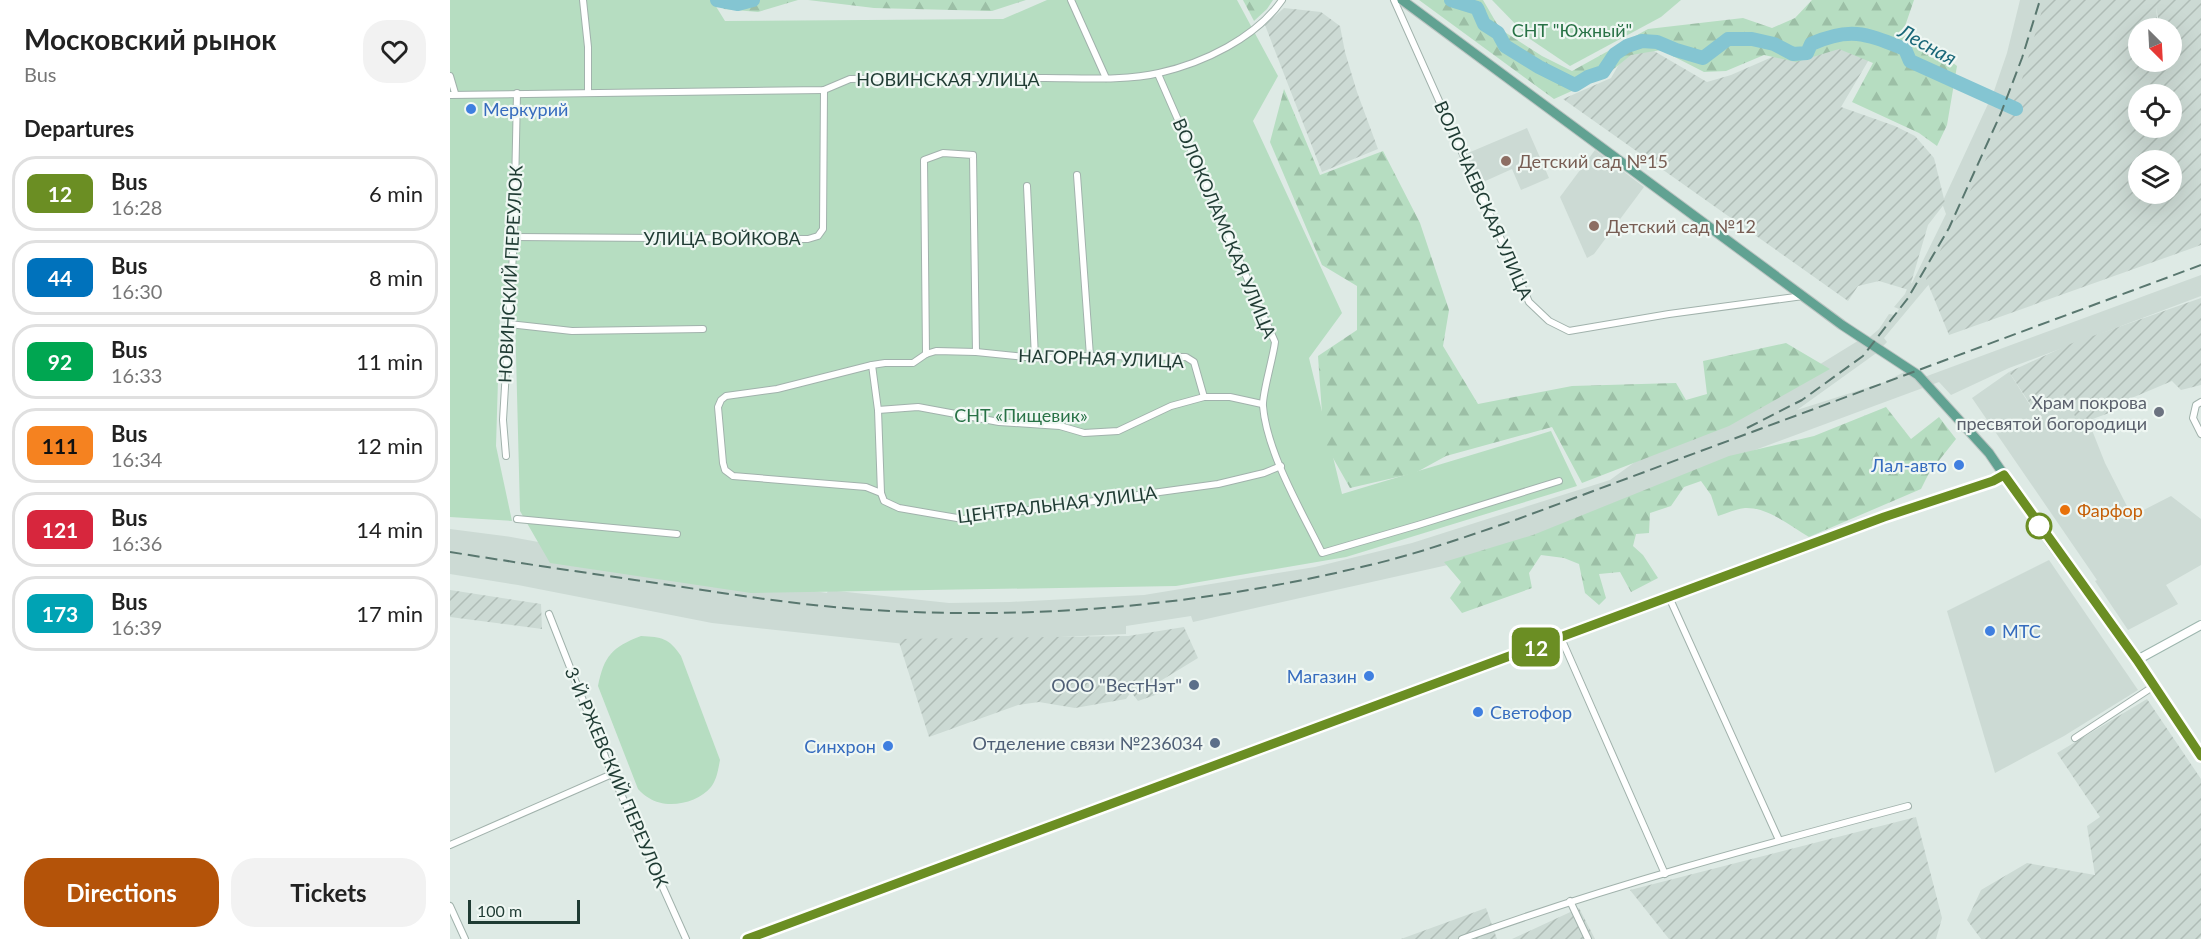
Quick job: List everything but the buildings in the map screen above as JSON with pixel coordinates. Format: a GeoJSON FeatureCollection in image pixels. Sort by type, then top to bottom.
{"type":"FeatureCollection","features":[{"type":"Feature","properties":{"kind":"main road"},"geometry":{"type":"LineString","coordinates":[[1402,0],[1842,325],[1918,375],[1989,453],[2137,660],[2201,756]]}},
{"type":"Feature","properties":{"kind":"main road"},"geometry":{"type":"LineString","coordinates":[[747,939],[1884,517],[1993,481],[2004,475]]}},
{"type":"Feature","properties":{"kind":"main road"},"geometry":{"type":"LineString","coordinates":[[2137,660],[2201,625]]}},
{"type":"Feature","properties":{"kind":"street"},"geometry":{"type":"LineString","coordinates":[[583,0],[588,47],[588,92]]}},
{"type":"Feature","properties":{"kind":"street"},"geometry":{"type":"LineString","coordinates":[[1071,0],[1106,78]]}},
{"type":"Feature","properties":{"kind":"street","name":"НОВИНСКАЯ УЛИЦА"},"geometry":{"type":"LineString","coordinates":[[453,94],[824,90],[850,79],[1106,78],[1158,74],[1191,63],[1228,46],[1259,26],[1282,0]]}},
{"type":"Feature","properties":{"kind":"street","name":"ВОЛОЧАЕВСКАЯ УЛИЦА"},"geometry":{"type":"LineString","coordinates":[[1394,0],[1529,302],[1549,321],[1569,331],[1681,312],[1804,296]]}},
{"type":"Feature","properties":{"kind":"street","name":"ВОЛОКОЛАМСКАЯ УЛИЦА"},"geometry":{"type":"LineString","coordinates":[[1158,74],[1275,342],[1262,404],[1269,435],[1281,466],[1322,553],[1559,481]]}},
{"type":"Feature","properties":{"kind":"street"},"geometry":{"type":"LineString","coordinates":[[450,76],[453,94]]}},
{"type":"Feature","properties":{"kind":"street","name":"УЛИЦА ВОЙКОВА"},"geometry":{"type":"LineString","coordinates":[[514,237],[808,239],[818,236],[823,228],[824,90]]}},
{"type":"Feature","properties":{"kind":"street","name":"НОВИНСКИЙ ПЕРЕУЛОК"},"geometry":{"type":"LineString","coordinates":[[506,456],[503,420],[514,237],[517,93]]}},
{"type":"Feature","properties":{"kind":"street"},"geometry":{"type":"LineString","coordinates":[[926,354],[924,160],[943,153],[973,154],[976,351]]}},
{"type":"Feature","properties":{"kind":"street"},"geometry":{"type":"LineString","coordinates":[[1077,175],[1090,356]]}},
{"type":"Feature","properties":{"kind":"street"},"geometry":{"type":"LineString","coordinates":[[1028,186],[1035,358]]}},
{"type":"Feature","properties":{"kind":"street"},"geometry":{"type":"LineString","coordinates":[[509,324],[572,331],[704,328]]}},
{"type":"Feature","properties":{"kind":"street","name":"НАГОРНАЯ УЛИЦА"},"geometry":{"type":"LineString","coordinates":[[733,476],[725,470],[723,463],[718,407],[726,396],[777,389],[872,365],[913,363],[926,354],[936,351],[976,351],[1035,358],[1186,357],[1194,362],[1204,398]]}},
{"type":"Feature","properties":{"kind":"street"},"geometry":{"type":"LineString","coordinates":[[872,365],[878,410],[881,493]]}},
{"type":"Feature","properties":{"kind":"street"},"geometry":{"type":"LineString","coordinates":[[878,410],[918,407],[999,422],[1060,426],[1084,433],[1118,431],[1171,406],[1204,398],[1230,397],[1262,404]]}},
{"type":"Feature","properties":{"kind":"street"},"geometry":{"type":"LineString","coordinates":[[2201,402],[2196,405],[2193,418],[2201,434]]}},
{"type":"Feature","properties":{"kind":"street","name":"ЦЕНТРАЛЬНАЯ УЛИЦА"},"geometry":{"type":"LineString","coordinates":[[733,476],[866,487],[881,493],[884,501],[899,508],[963,519],[1218,484],[1264,473],[1281,466]]}},
{"type":"Feature","properties":{"kind":"street"},"geometry":{"type":"LineString","coordinates":[[517,519],[677,534]]}},
{"type":"Feature","properties":{"kind":"street"},"geometry":{"type":"LineString","coordinates":[[1669,597],[1779,840]]}},
{"type":"Feature","properties":{"kind":"street","name":"3-Й РЖЕВСКИЙ ПЕРЕУЛОК"},"geometry":{"type":"LineString","coordinates":[[549,614],[612,774],[686,939]]}},
{"type":"Feature","properties":{"kind":"street"},"geometry":{"type":"LineString","coordinates":[[1561,638],[1665,874]]}},
{"type":"Feature","properties":{"kind":"street"},"geometry":{"type":"LineString","coordinates":[[2075,738],[2154,686]]}},
{"type":"Feature","properties":{"kind":"street"},"geometry":{"type":"LineString","coordinates":[[450,845],[612,774]]}},
{"type":"Feature","properties":{"kind":"street"},"geometry":{"type":"LineString","coordinates":[[1462,939],[1570,901],[1779,840],[1908,806]]}},
{"type":"Feature","properties":{"kind":"street"},"geometry":{"type":"LineString","coordinates":[[1570,901],[1588,939]]}},
{"type":"Feature","properties":{"kind":"street"},"geometry":{"type":"LineString","coordinates":[[450,906],[465,939]]}},
{"type":"Feature","properties":{"kind":"shaded area"},"geometry":{"type":"Polygon","coordinates":[[[2020,0],[2049,0],[2017,103],[1930,283],[1884,338],[1887,342],[1875,354],[1797,410],[1885,382],[1908,370],[1919,379],[2201,275],[2201,296],[2009,368],[1951,395],[1939,382],[1666,483],[1479,558],[1193,622],[1191,616],[1126,626],[1126,634],[905,644],[712,623],[450,574],[450,529],[511,537],[827,593],[828,590],[949,603],[1144,595],[1315,567],[1412,543],[1610,480],[1639,459],[1729,420],[1861,339],[1864,342],[1879,329],[1889,314],[1895,315],[1899,309],[1894,307],[1912,283],[1946,214],[1942,203],[1994,91],[2007,53],[2020,0]]]}},
{"type":"Feature","properties":{"kind":"shaded area"},"geometry":{"type":"Polygon","coordinates":[[[2045,0],[2201,0],[2201,245],[1949,335],[1926,279],[1996,139],[2022,79],[2045,0]]]}},
{"type":"Feature","properties":{"kind":"shaded area"},"geometry":{"type":"Polygon","coordinates":[[[1284,8],[1321,12],[1340,26],[1357,92],[1378,149],[1322,172],[1265,25],[1284,8]]]}},
{"type":"Feature","properties":{"kind":"shaded area"},"geometry":{"type":"Polygon","coordinates":[[[1829,37],[1877,46],[1841,107],[1895,126],[1915,136],[1934,158],[1945,203],[1928,225],[1909,290],[1879,281],[1858,286],[1848,301],[1563,99],[1611,78],[1626,52],[1642,44],[1707,82],[1829,37]]]}},
{"type":"Feature","properties":{"kind":"shaded area","name":"Детский сад №15"},"geometry":{"type":"Polygon","coordinates":[[[1527,128],[1549,178],[1521,190],[1512,169],[1481,183],[1468,153],[1527,128]]]}},
{"type":"Feature","properties":{"kind":"shaded area","name":"Детский сад №12"},"geometry":{"type":"Polygon","coordinates":[[[1595,150],[1644,187],[1594,254],[1587,258],[1560,197],[1595,150]]]}},
{"type":"Feature","properties":{"kind":"shaded area"},"geometry":{"type":"Polygon","coordinates":[[[2201,298],[2201,385],[2181,390],[2172,381],[2127,400],[2128,406],[2079,424],[2064,395],[2034,410],[2009,372],[2070,344],[2201,298]]]}},
{"type":"Feature","properties":{"kind":"shaded area"},"geometry":{"type":"Polygon","coordinates":[[[2009,372],[2033,410],[2064,395],[2079,423],[2088,420],[2105,463],[2132,516],[2171,496],[2201,519],[2201,565],[2166,585],[2178,604],[2128,630],[2095,581],[2097,580],[1972,398],[2009,372]]]}},
{"type":"Feature","properties":{"kind":"shaded area"},"geometry":{"type":"Polygon","coordinates":[[[2049,560],[2138,690],[2064,736],[1995,773],[1947,611],[2049,560]]]}},
{"type":"Feature","properties":{"kind":"shaded area"},"geometry":{"type":"Polygon","coordinates":[[[450,590],[541,604],[542,629],[450,617],[450,590]]]}},
{"type":"Feature","properties":{"kind":"shaded area"},"geometry":{"type":"Polygon","coordinates":[[[1184,627],[1198,658],[1157,683],[1161,693],[1138,701],[1131,692],[1126,699],[1075,708],[1039,702],[1018,705],[929,737],[898,639],[1128,636],[1184,627]]]}},
{"type":"Feature","properties":{"kind":"shaded area"},"geometry":{"type":"Polygon","coordinates":[[[2147,699],[2201,779],[2201,937],[2198,939],[1981,939],[1967,920],[1981,890],[2027,863],[2095,875],[2087,826],[2100,817],[2057,753],[2147,699]]]}},
{"type":"Feature","properties":{"kind":"shaded area"},"geometry":{"type":"Polygon","coordinates":[[[1916,817],[1942,918],[1936,939],[1669,939],[1630,890],[1916,817]]]}},
{"type":"Feature","properties":{"kind":"shaded area"},"geometry":{"type":"Polygon","coordinates":[[[1486,908],[1497,939],[1401,939],[1486,908]]]}},
{"type":"Feature","properties":{"kind":"shaded area"},"geometry":{"type":"Polygon","coordinates":[[[1579,908],[1595,939],[1512,939],[1579,908]]]}},
{"type":"Feature","properties":{"kind":"green space","name":"СНТ «Пищевик»"},"geometry":{"type":"Polygon","coordinates":[[[450,0],[712,0],[725,21],[1003,19],[1047,0],[1237,0],[1278,76],[1253,121],[1342,313],[1309,358],[1342,494],[1551,431],[1577,486],[1346,557],[1176,586],[751,593],[550,563],[520,511],[515,316],[500,313],[496,446],[512,521],[450,517],[450,0]]]}},
{"type":"Feature","properties":{"kind":"green space"},"geometry":{"type":"Polygon","coordinates":[[[719,0],[798,0],[758,12],[724,9],[719,0]]]}},
{"type":"Feature","properties":{"kind":"green space"},"geometry":{"type":"Polygon","coordinates":[[[808,0],[1026,0],[992,11],[874,8],[808,0]]]}},
{"type":"Feature","properties":{"kind":"green space"},"geometry":{"type":"Polygon","coordinates":[[[1243,0],[1273,0],[1254,21],[1243,0]]]}},
{"type":"Feature","properties":{"kind":"green space"},"geometry":{"type":"Polygon","coordinates":[[[1419,0],[1483,0],[1500,29],[1542,56],[1572,71],[1648,29],[1743,18],[1772,28],[1795,18],[1812,0],[1914,0],[1904,29],[1913,46],[1936,50],[1957,66],[1947,125],[1937,146],[1919,133],[1852,102],[1873,63],[1839,49],[1796,62],[1764,55],[1726,71],[1704,72],[1661,50],[1631,55],[1605,76],[1554,99],[1419,0]]]}},
{"type":"Feature","properties":{"kind":"green space","name":"СНТ \"Южный\""},"geometry":{"type":"Polygon","coordinates":[[[1492,0],[1681,0],[1661,17],[1570,66],[1530,39],[1492,0]]]}},
{"type":"Feature","properties":{"kind":"green space"},"geometry":{"type":"Polygon","coordinates":[[[1284,89],[1320,175],[1383,151],[1420,223],[1449,310],[1443,346],[1478,404],[1572,386],[1676,383],[1686,400],[1707,394],[1703,361],[1786,343],[1830,369],[1729,426],[1582,483],[1552,427],[1446,456],[1415,473],[1350,488],[1324,442],[1318,356],[1357,330],[1357,286],[1322,265],[1270,142],[1284,89]]]}},
{"type":"Feature","properties":{"kind":"green space"},"geometry":{"type":"Polygon","coordinates":[[[1886,407],[1911,439],[1939,417],[1956,439],[1929,473],[1921,489],[1809,537],[1778,518],[1754,509],[1745,508],[1718,516],[1711,495],[1701,481],[1684,487],[1671,506],[1650,513],[1649,533],[1636,534],[1633,546],[1643,555],[1658,578],[1631,592],[1620,572],[1599,574],[1606,598],[1599,605],[1585,593],[1579,564],[1564,558],[1541,555],[1529,573],[1532,588],[1462,613],[1450,598],[1461,582],[1444,562],[1533,535],[1729,456],[1814,436],[1886,407]]]}},
{"type":"Feature","properties":{"kind":"green space"},"geometry":{"type":"Polygon","coordinates":[[[641,636],[669,642],[681,656],[720,760],[716,778],[711,787],[690,801],[664,804],[649,798],[638,789],[598,686],[603,667],[611,654],[623,644],[641,636]]]}},
{"type":"Feature","properties":{"kind":"waterway","name":"Лесная"},"geometry":{"type":"LineString","coordinates":[[717,0],[738,4],[753,0]]}},
{"type":"Feature","properties":{"kind":"waterway","name":"Лесная"},"geometry":{"type":"LineString","coordinates":[[1451,0],[1477,8],[1484,24],[1498,33],[1505,46],[1575,85],[1603,72],[1615,54],[1627,46],[1642,41],[1657,42],[1703,58],[1728,39],[1752,39],[1774,44],[1793,54],[1807,53],[1811,44],[1825,38],[1859,34],[1905,49],[1910,61],[2016,109]]}},
{"type":"Feature","properties":{"kind":"railway"},"geometry":{"type":"LineString","coordinates":[[1747,428],[1802,400],[1863,356],[1908,298],[1949,228],[2001,113],[2022,58],[2040,0]]}},
{"type":"Feature","properties":{"kind":"railway"},"geometry":{"type":"LineString","coordinates":[[450,552],[757,598],[892,611],[1009,613],[1067,610],[1184,600],[1242,591],[1300,581],[1378,563],[1478,533],[2201,265]]}},
{"type":"Feature","properties":{"kind":"bus line","name":"12"},"geometry":{"type":"LineString","coordinates":[[747,939],[1884,517],[1993,481],[2004,475],[2137,660],[2201,756]]}},
{"type":"Feature","properties":{"kind":"place","name":"Меркурий"},"geometry":{"type":"Point","coordinates":[471,109]}},
{"type":"Feature","properties":{"kind":"place","name":"Детский сад №15"},"geometry":{"type":"Point","coordinates":[1506,161]}},
{"type":"Feature","properties":{"kind":"place","name":"Детский сад №12"},"geometry":{"type":"Point","coordinates":[1594,226]}},
{"type":"Feature","properties":{"kind":"place","name":"Храм покрова пресвятой богородици"},"geometry":{"type":"Point","coordinates":[2159,412]}},
{"type":"Feature","properties":{"kind":"place","name":"Лал-авто"},"geometry":{"type":"Point","coordinates":[1959,465]}},
{"type":"Feature","properties":{"kind":"place","name":"Фарфор"},"geometry":{"type":"Point","coordinates":[2065,510]}},
{"type":"Feature","properties":{"kind":"place","name":"МТС"},"geometry":{"type":"Point","coordinates":[1990,631]}},
{"type":"Feature","properties":{"kind":"place","name":"Магазин"},"geometry":{"type":"Point","coordinates":[1369,676]}},
{"type":"Feature","properties":{"kind":"place","name":"ООО \"ВестНэт\""},"geometry":{"type":"Point","coordinates":[1194,685]}},
{"type":"Feature","properties":{"kind":"place","name":"Светофор"},"geometry":{"type":"Point","coordinates":[1478,712]}},
{"type":"Feature","properties":{"kind":"place","name":"Отделение связи №236034"},"geometry":{"type":"Point","coordinates":[1215,743]}},
{"type":"Feature","properties":{"kind":"place","name":"Синхрон"},"geometry":{"type":"Point","coordinates":[888,746]}}]}
